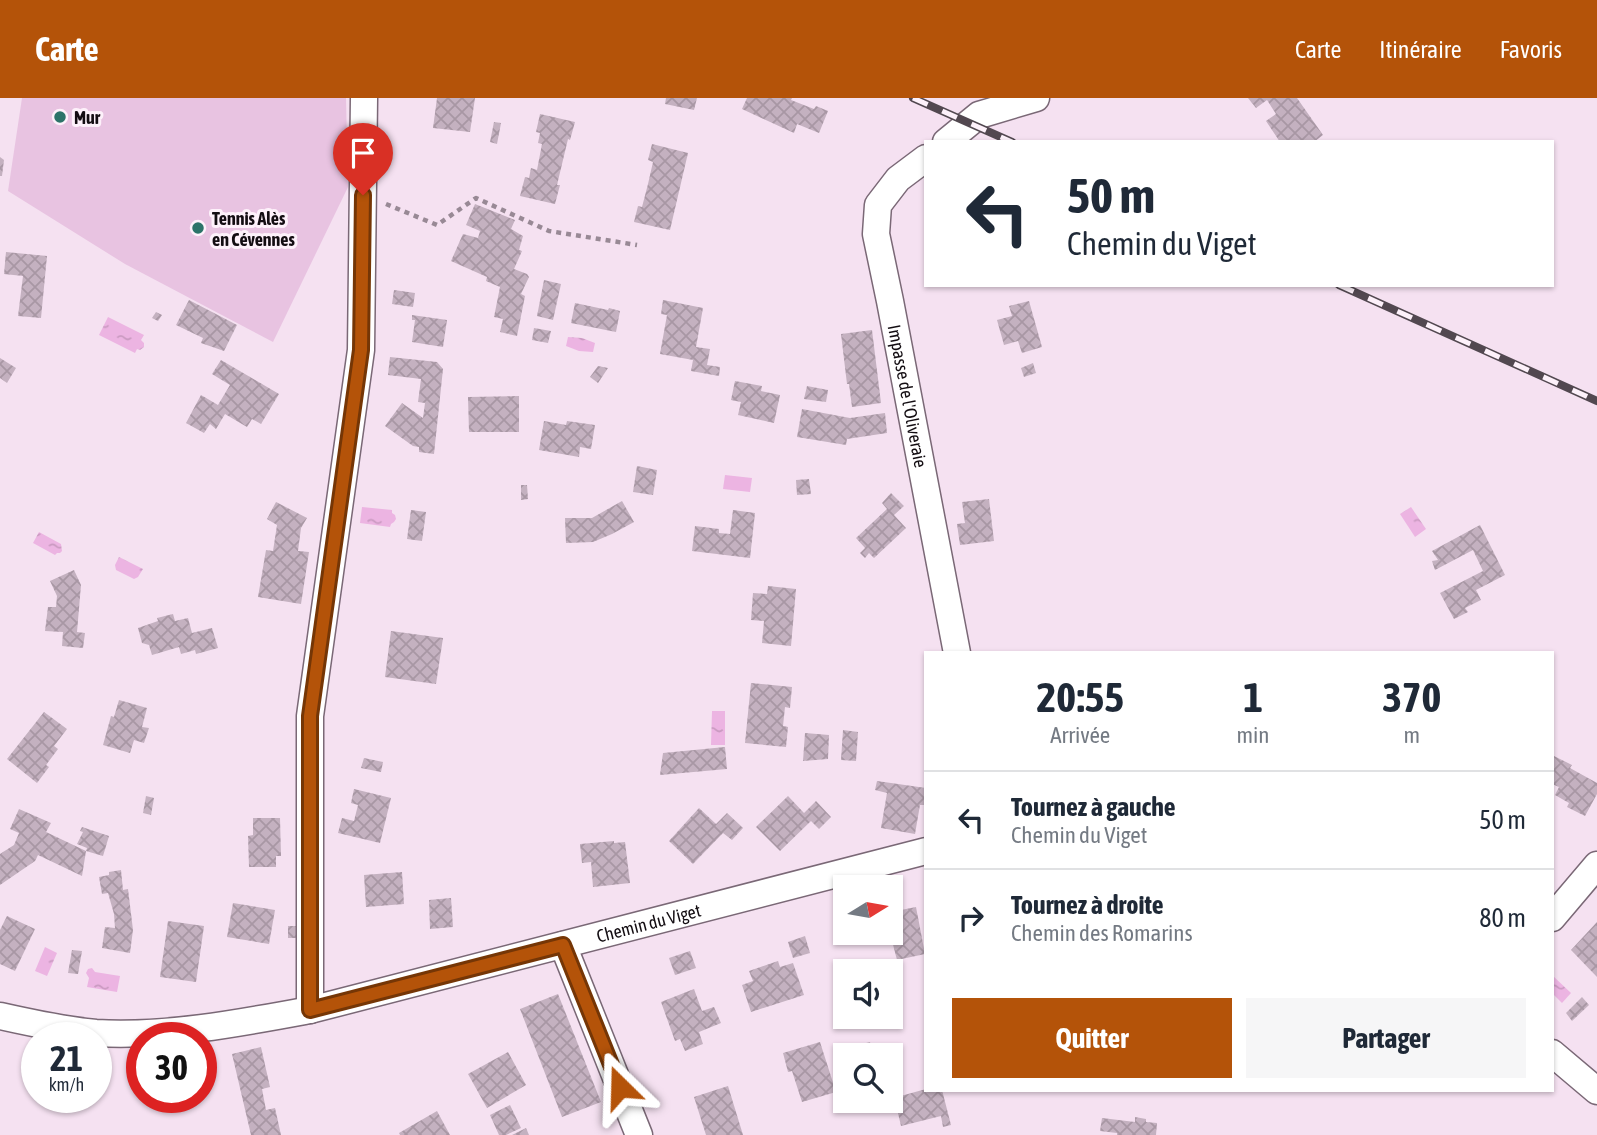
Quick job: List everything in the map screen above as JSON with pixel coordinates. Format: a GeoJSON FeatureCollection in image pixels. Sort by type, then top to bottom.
{"type":"FeatureCollection","features":[{"type":"Feature","properties":{"kind":"street"},"geometry":{"type":"LineString","coordinates":[[310,1010],[310,716],[361,350],[364,98]]}},
{"type":"Feature","properties":{"kind":"street"},"geometry":{"type":"LineString","coordinates":[[948,140],[979,115],[1036,98]]}},
{"type":"Feature","properties":{"kind":"street","name":"Impasse de l'Oliveraie"},"geometry":{"type":"LineString","coordinates":[[924,160],[898,179],[878,205],[876,234],[957,651]]}},
{"type":"Feature","properties":{"kind":"street","name":"Chemin du Viget"},"geometry":{"type":"LineString","coordinates":[[0,1016],[96,1033],[150,1032],[198,1028],[310,1010],[924,852]]}},
{"type":"Feature","properties":{"kind":"street"},"geometry":{"type":"LineString","coordinates":[[1554,916],[1597,865]]}},
{"type":"Feature","properties":{"kind":"street"},"geometry":{"type":"LineString","coordinates":[[563,945],[639,1135]]}},
{"type":"Feature","properties":{"kind":"street"},"geometry":{"type":"LineString","coordinates":[[1554,1055],[1597,1091]]}},
{"type":"Feature","properties":{"kind":"path"},"geometry":{"type":"LineString","coordinates":[[363,195],[437,225],[476,198],[549,231],[637,245]]}},
{"type":"Feature","properties":{"kind":"shaded area","name":"Tennis Alès en Cévennes"},"geometry":{"type":"Polygon","coordinates":[[[22,98],[346,98],[348,187],[273,342],[125,264],[8,191],[22,98]]]}},
{"type":"Feature","properties":{"kind":"water"},"geometry":{"type":"Polygon","coordinates":[[[108,317],[144,335],[141,340],[144,347],[137,349],[135,353],[99,335],[108,317]]]}},
{"type":"Feature","properties":{"kind":"water"},"geometry":{"type":"Polygon","coordinates":[[[568,337],[595,343],[593,352],[566,346],[568,337]]]}},
{"type":"Feature","properties":{"kind":"water"},"geometry":{"type":"Polygon","coordinates":[[[725,475],[752,478],[750,492],[723,489],[725,475]]]}},
{"type":"Feature","properties":{"kind":"water"},"geometry":{"type":"Polygon","coordinates":[[[362,507],[392,510],[396,519],[390,527],[360,523],[362,507]]]}},
{"type":"Feature","properties":{"kind":"water"},"geometry":{"type":"Polygon","coordinates":[[[1411,507],[1426,529],[1415,537],[1400,514],[1411,507]]]}},
{"type":"Feature","properties":{"kind":"water"},"geometry":{"type":"Polygon","coordinates":[[[39,532],[61,544],[62,551],[55,555],[33,543],[39,532]]]}},
{"type":"Feature","properties":{"kind":"water"},"geometry":{"type":"Polygon","coordinates":[[[119,557],[143,569],[138,577],[134,579],[116,570],[119,557]]]}},
{"type":"Feature","properties":{"kind":"water"},"geometry":{"type":"Polygon","coordinates":[[[712,711],[725,711],[725,745],[711,745],[712,711]]]}},
{"type":"Feature","properties":{"kind":"water"},"geometry":{"type":"Polygon","coordinates":[[[45,947],[57,953],[47,976],[35,971],[45,947]]]}},
{"type":"Feature","properties":{"kind":"water"},"geometry":{"type":"Polygon","coordinates":[[[92,968],[95,972],[120,976],[117,992],[87,987],[89,978],[86,973],[92,968]]]}},
{"type":"Feature","properties":{"kind":"water"},"geometry":{"type":"Polygon","coordinates":[[[1554,977],[1571,993],[1562,1003],[1554,995],[1554,977]]]}},
{"type":"Feature","properties":{"kind":"building"},"geometry":{"type":"Polygon","coordinates":[[[437,98],[475,98],[470,132],[433,128],[437,98]]]}},
{"type":"Feature","properties":{"kind":"building"},"geometry":{"type":"Polygon","coordinates":[[[666,98],[697,98],[694,110],[665,104],[666,98]]]}},
{"type":"Feature","properties":{"kind":"building"},"geometry":{"type":"Polygon","coordinates":[[[747,98],[792,98],[791,100],[814,109],[816,106],[828,111],[819,133],[797,124],[794,133],[742,109],[747,98]]]}},
{"type":"Feature","properties":{"kind":"building"},"geometry":{"type":"Polygon","coordinates":[[[1248,98],[1297,98],[1323,135],[1317,140],[1279,140],[1266,121],[1276,114],[1267,100],[1256,108],[1248,98]]]}},
{"type":"Feature","properties":{"kind":"building"},"geometry":{"type":"Polygon","coordinates":[[[540,114],[575,122],[570,140],[568,139],[555,204],[520,196],[525,177],[529,178],[531,168],[537,170],[542,144],[538,143],[540,133],[536,132],[540,114]]]}},
{"type":"Feature","properties":{"kind":"building"},"geometry":{"type":"Polygon","coordinates":[[[494,122],[501,123],[497,144],[490,142],[494,122]]]}},
{"type":"Feature","properties":{"kind":"building"},"geometry":{"type":"Polygon","coordinates":[[[652,144],[688,153],[670,230],[634,222],[638,206],[642,207],[648,184],[653,162],[648,160],[652,144]]]}},
{"type":"Feature","properties":{"kind":"building"},"geometry":{"type":"Polygon","coordinates":[[[0,157],[4,160],[2,176],[0,176],[0,157]]]}},
{"type":"Feature","properties":{"kind":"building"},"geometry":{"type":"Polygon","coordinates":[[[475,204],[515,220],[511,229],[523,236],[519,250],[522,251],[514,269],[529,277],[521,294],[525,296],[517,336],[500,332],[503,319],[494,317],[500,287],[486,281],[487,277],[451,261],[463,234],[478,238],[480,231],[466,225],[475,204]]]}},
{"type":"Feature","properties":{"kind":"building"},"geometry":{"type":"Polygon","coordinates":[[[6,252],[47,256],[41,318],[18,316],[23,276],[4,274],[6,252]]]}},
{"type":"Feature","properties":{"kind":"building"},"geometry":{"type":"Polygon","coordinates":[[[544,280],[561,284],[553,320],[537,316],[544,280]]]}},
{"type":"Feature","properties":{"kind":"building"},"geometry":{"type":"Polygon","coordinates":[[[394,290],[415,293],[413,307],[392,304],[394,290]]]}},
{"type":"Feature","properties":{"kind":"building"},"geometry":{"type":"Polygon","coordinates":[[[189,300],[237,325],[224,351],[201,343],[203,338],[176,325],[189,300]]]}},
{"type":"Feature","properties":{"kind":"building"},"geometry":{"type":"Polygon","coordinates":[[[663,300],[703,308],[696,347],[710,349],[707,365],[720,367],[719,376],[691,371],[693,360],[660,354],[667,315],[661,314],[663,300]]]}},
{"type":"Feature","properties":{"kind":"building"},"geometry":{"type":"Polygon","coordinates":[[[1029,301],[1042,347],[1022,353],[1018,341],[1004,345],[997,320],[1012,316],[1009,306],[1029,301]]]}},
{"type":"Feature","properties":{"kind":"building"},"geometry":{"type":"Polygon","coordinates":[[[575,303],[620,311],[616,332],[571,323],[575,303]]]}},
{"type":"Feature","properties":{"kind":"building"},"geometry":{"type":"Polygon","coordinates":[[[156,312],[162,315],[158,321],[152,318],[156,312]]]}},
{"type":"Feature","properties":{"kind":"building"},"geometry":{"type":"Polygon","coordinates":[[[412,315],[447,320],[443,347],[412,342],[415,320],[412,320],[412,315]]]}},
{"type":"Feature","properties":{"kind":"building"},"geometry":{"type":"Polygon","coordinates":[[[534,328],[551,331],[548,343],[532,340],[534,328]]]}},
{"type":"Feature","properties":{"kind":"building"},"geometry":{"type":"Polygon","coordinates":[[[872,330],[881,403],[852,407],[841,334],[872,330]]]}},
{"type":"Feature","properties":{"kind":"building"},"geometry":{"type":"Polygon","coordinates":[[[390,357],[437,362],[443,369],[434,454],[419,452],[419,447],[413,446],[385,426],[402,403],[423,418],[425,403],[418,402],[421,379],[388,375],[390,357]]]}},
{"type":"Feature","properties":{"kind":"building"},"geometry":{"type":"Polygon","coordinates":[[[0,358],[16,368],[7,383],[0,378],[0,358]]]}},
{"type":"Feature","properties":{"kind":"building"},"geometry":{"type":"Polygon","coordinates":[[[221,360],[279,394],[261,424],[252,419],[247,427],[225,414],[216,429],[210,424],[204,433],[186,423],[201,395],[218,405],[230,385],[212,374],[221,360]]]}},
{"type":"Feature","properties":{"kind":"building"},"geometry":{"type":"Polygon","coordinates":[[[1033,363],[1036,373],[1024,377],[1021,368],[1033,363]]]}},
{"type":"Feature","properties":{"kind":"building"},"geometry":{"type":"Polygon","coordinates":[[[598,366],[608,368],[598,383],[590,377],[598,366]]]}},
{"type":"Feature","properties":{"kind":"building"},"geometry":{"type":"Polygon","coordinates":[[[735,381],[762,386],[761,391],[780,395],[774,423],[738,415],[741,402],[731,400],[735,381]]]}},
{"type":"Feature","properties":{"kind":"building"},"geometry":{"type":"Polygon","coordinates":[[[807,386],[828,390],[826,402],[804,399],[807,386]]]}},
{"type":"Feature","properties":{"kind":"building"},"geometry":{"type":"Polygon","coordinates":[[[519,396],[519,432],[469,432],[468,397],[519,396]]]}},
{"type":"Feature","properties":{"kind":"building"},"geometry":{"type":"Polygon","coordinates":[[[802,409],[850,418],[885,413],[887,433],[847,439],[846,445],[797,437],[802,409]]]}},
{"type":"Feature","properties":{"kind":"building"},"geometry":{"type":"Polygon","coordinates":[[[544,421],[566,425],[567,421],[595,425],[591,449],[580,447],[579,457],[539,450],[544,421]]]}},
{"type":"Feature","properties":{"kind":"building"},"geometry":{"type":"Polygon","coordinates":[[[637,466],[657,470],[653,495],[633,492],[637,466]]]}},
{"type":"Feature","properties":{"kind":"building"},"geometry":{"type":"Polygon","coordinates":[[[809,479],[811,494],[797,495],[796,480],[809,479]]]}},
{"type":"Feature","properties":{"kind":"building"},"geometry":{"type":"Polygon","coordinates":[[[521,485],[527,485],[528,499],[521,500],[521,485]]]}},
{"type":"Feature","properties":{"kind":"building"},"geometry":{"type":"Polygon","coordinates":[[[891,493],[904,506],[894,515],[906,528],[874,558],[869,553],[865,558],[860,553],[865,548],[856,538],[887,509],[882,503],[891,493]]]}},
{"type":"Feature","properties":{"kind":"building"},"geometry":{"type":"Polygon","coordinates":[[[989,499],[994,541],[960,545],[957,524],[965,523],[962,502],[989,499]]]}},
{"type":"Feature","properties":{"kind":"building"},"geometry":{"type":"Polygon","coordinates":[[[622,501],[634,522],[593,542],[566,543],[565,518],[592,518],[622,501]]]}},
{"type":"Feature","properties":{"kind":"building"},"geometry":{"type":"Polygon","coordinates":[[[276,502],[307,518],[301,528],[298,551],[309,552],[301,604],[258,597],[266,550],[273,551],[277,525],[267,519],[276,502]]]}},
{"type":"Feature","properties":{"kind":"building"},"geometry":{"type":"Polygon","coordinates":[[[411,510],[426,512],[422,541],[407,539],[411,510]]]}},
{"type":"Feature","properties":{"kind":"building"},"geometry":{"type":"Polygon","coordinates":[[[733,510],[755,513],[750,558],[692,551],[695,526],[719,529],[719,533],[730,534],[733,510]]]}},
{"type":"Feature","properties":{"kind":"building"},"geometry":{"type":"Polygon","coordinates":[[[1480,525],[1505,575],[1476,590],[1481,600],[1465,608],[1468,612],[1454,619],[1440,593],[1483,571],[1473,550],[1435,570],[1432,561],[1438,560],[1432,551],[1480,525]]]}},
{"type":"Feature","properties":{"kind":"building"},"geometry":{"type":"Polygon","coordinates":[[[74,570],[81,585],[77,632],[85,633],[83,648],[62,646],[63,632],[45,631],[48,607],[56,607],[57,596],[50,581],[74,570]]]}},
{"type":"Feature","properties":{"kind":"building"},"geometry":{"type":"Polygon","coordinates":[[[768,586],[796,589],[791,646],[762,643],[764,621],[751,620],[753,593],[767,594],[768,586]]]}},
{"type":"Feature","properties":{"kind":"building"},"geometry":{"type":"Polygon","coordinates":[[[173,614],[175,621],[188,618],[192,633],[212,628],[218,648],[196,654],[195,650],[181,654],[179,647],[152,655],[149,645],[142,643],[138,628],[158,621],[157,618],[173,614]]]}},
{"type":"Feature","properties":{"kind":"building"},"geometry":{"type":"Polygon","coordinates":[[[391,631],[443,638],[436,684],[385,677],[391,631]]]}},
{"type":"Feature","properties":{"kind":"building"},"geometry":{"type":"Polygon","coordinates":[[[751,683],[792,687],[790,708],[785,707],[783,726],[788,727],[786,747],[745,743],[751,683]]]}},
{"type":"Feature","properties":{"kind":"building"},"geometry":{"type":"Polygon","coordinates":[[[119,700],[147,708],[142,727],[149,728],[144,743],[134,740],[130,753],[103,745],[111,716],[114,717],[119,700]]]}},
{"type":"Feature","properties":{"kind":"building"},"geometry":{"type":"Polygon","coordinates":[[[44,712],[67,729],[54,746],[58,749],[37,783],[7,759],[44,712]]]}},
{"type":"Feature","properties":{"kind":"building"},"geometry":{"type":"Polygon","coordinates":[[[843,730],[858,732],[856,761],[841,760],[843,730]]]}},
{"type":"Feature","properties":{"kind":"building"},"geometry":{"type":"Polygon","coordinates":[[[805,733],[829,735],[828,759],[803,761],[805,733]]]}},
{"type":"Feature","properties":{"kind":"building"},"geometry":{"type":"Polygon","coordinates":[[[725,747],[727,769],[660,775],[663,753],[725,747]]]}},
{"type":"Feature","properties":{"kind":"building"},"geometry":{"type":"Polygon","coordinates":[[[1554,756],[1597,783],[1597,794],[1585,816],[1567,807],[1569,803],[1555,795],[1559,787],[1554,785],[1554,756]]]}},
{"type":"Feature","properties":{"kind":"building"},"geometry":{"type":"Polygon","coordinates":[[[364,758],[383,762],[381,772],[361,768],[364,758]]]}},
{"type":"Feature","properties":{"kind":"building"},"geometry":{"type":"Polygon","coordinates":[[[877,781],[924,788],[924,805],[920,805],[915,834],[881,828],[887,793],[875,790],[877,781]]]}},
{"type":"Feature","properties":{"kind":"building"},"geometry":{"type":"Polygon","coordinates":[[[354,789],[391,798],[380,843],[338,833],[342,818],[354,821],[358,805],[351,803],[354,789]]]}},
{"type":"Feature","properties":{"kind":"building"},"geometry":{"type":"Polygon","coordinates":[[[146,796],[154,798],[151,815],[143,813],[146,796]]]}},
{"type":"Feature","properties":{"kind":"building"},"geometry":{"type":"Polygon","coordinates":[[[788,796],[804,813],[816,801],[831,817],[819,829],[811,821],[780,851],[756,827],[788,796]]]}},
{"type":"Feature","properties":{"kind":"building"},"geometry":{"type":"Polygon","coordinates":[[[699,808],[716,824],[727,813],[743,828],[732,840],[723,833],[693,864],[669,841],[699,808]]]}},
{"type":"Feature","properties":{"kind":"building"},"geometry":{"type":"Polygon","coordinates":[[[19,809],[51,823],[46,832],[86,851],[82,876],[38,855],[35,861],[0,885],[0,854],[14,845],[19,833],[10,829],[19,809]]]}},
{"type":"Feature","properties":{"kind":"building"},"geometry":{"type":"Polygon","coordinates":[[[253,818],[280,818],[281,856],[276,856],[276,867],[249,867],[248,836],[253,835],[253,818]]]}},
{"type":"Feature","properties":{"kind":"building"},"geometry":{"type":"Polygon","coordinates":[[[82,827],[109,836],[103,856],[86,851],[87,848],[77,844],[83,832],[80,831],[82,827]]]}},
{"type":"Feature","properties":{"kind":"building"},"geometry":{"type":"Polygon","coordinates":[[[625,842],[630,883],[593,887],[591,862],[582,863],[580,844],[625,842]]]}},
{"type":"Feature","properties":{"kind":"building"},"geometry":{"type":"Polygon","coordinates":[[[121,870],[123,890],[128,889],[133,930],[130,953],[102,948],[105,927],[115,928],[108,893],[102,894],[99,877],[121,870]]]}},
{"type":"Feature","properties":{"kind":"building"},"geometry":{"type":"Polygon","coordinates":[[[402,872],[404,904],[366,907],[364,875],[402,872]]]}},
{"type":"Feature","properties":{"kind":"building"},"geometry":{"type":"Polygon","coordinates":[[[451,898],[453,927],[430,929],[429,900],[451,898]]]}},
{"type":"Feature","properties":{"kind":"building"},"geometry":{"type":"Polygon","coordinates":[[[233,903],[275,910],[269,944],[227,937],[233,903]]]}},
{"type":"Feature","properties":{"kind":"building"},"geometry":{"type":"Polygon","coordinates":[[[916,907],[924,954],[897,959],[893,945],[903,945],[903,910],[916,907]]]}},
{"type":"Feature","properties":{"kind":"building"},"geometry":{"type":"Polygon","coordinates":[[[7,916],[35,929],[15,971],[0,964],[0,930],[7,916]]]}},
{"type":"Feature","properties":{"kind":"building"},"geometry":{"type":"Polygon","coordinates":[[[168,921],[204,926],[196,982],[160,977],[168,921]]]}},
{"type":"Feature","properties":{"kind":"building"},"geometry":{"type":"Polygon","coordinates":[[[1597,922],[1597,977],[1571,950],[1597,922]]]}},
{"type":"Feature","properties":{"kind":"building"},"geometry":{"type":"Polygon","coordinates":[[[288,926],[297,926],[297,938],[288,938],[288,926]]]}},
{"type":"Feature","properties":{"kind":"building"},"geometry":{"type":"Polygon","coordinates":[[[805,936],[810,953],[793,958],[788,942],[805,936]]]}},
{"type":"Feature","properties":{"kind":"building"},"geometry":{"type":"Polygon","coordinates":[[[72,950],[82,951],[78,974],[68,973],[72,950]]]}},
{"type":"Feature","properties":{"kind":"building"},"geometry":{"type":"Polygon","coordinates":[[[690,951],[696,968],[675,975],[669,958],[690,951]]]}},
{"type":"Feature","properties":{"kind":"building"},"geometry":{"type":"Polygon","coordinates":[[[778,961],[780,967],[793,963],[804,995],[751,1012],[742,985],[753,981],[749,971],[778,961]]]}},
{"type":"Feature","properties":{"kind":"building"},"geometry":{"type":"Polygon","coordinates":[[[694,989],[702,1011],[714,1007],[721,1023],[699,1032],[703,1044],[685,1051],[680,1039],[675,1041],[661,1002],[694,989]]]}},
{"type":"Feature","properties":{"kind":"building"},"geometry":{"type":"Polygon","coordinates":[[[558,994],[601,1102],[562,1117],[520,1009],[558,994]]]}},
{"type":"Feature","properties":{"kind":"building"},"geometry":{"type":"Polygon","coordinates":[[[1582,997],[1589,1005],[1572,1021],[1566,1013],[1582,997]]]}},
{"type":"Feature","properties":{"kind":"building"},"geometry":{"type":"Polygon","coordinates":[[[820,1042],[833,1083],[833,1093],[802,1102],[792,1071],[788,1072],[783,1053],[820,1042]]]}},
{"type":"Feature","properties":{"kind":"building"},"geometry":{"type":"Polygon","coordinates":[[[261,1047],[270,1087],[262,1089],[266,1110],[275,1108],[281,1135],[251,1135],[232,1054],[261,1047]]]}},
{"type":"Feature","properties":{"kind":"building"},"geometry":{"type":"Polygon","coordinates":[[[508,1052],[526,1085],[487,1108],[468,1074],[508,1052]]]}},
{"type":"Feature","properties":{"kind":"building"},"geometry":{"type":"Polygon","coordinates":[[[728,1086],[743,1135],[706,1135],[694,1097],[728,1086]]]}},
{"type":"Feature","properties":{"kind":"building"},"geometry":{"type":"Polygon","coordinates":[[[924,1090],[924,1092],[943,1092],[951,1125],[943,1127],[941,1116],[901,1126],[898,1113],[903,1113],[903,1095],[924,1090]]]}},
{"type":"Feature","properties":{"kind":"building"},"geometry":{"type":"Polygon","coordinates":[[[510,1105],[521,1128],[506,1135],[499,1135],[490,1115],[510,1105]]]}},
{"type":"Feature","properties":{"kind":"building"},"geometry":{"type":"Polygon","coordinates":[[[437,1111],[450,1135],[400,1135],[399,1133],[437,1111]]]}},
{"type":"Feature","properties":{"kind":"building"},"geometry":{"type":"Polygon","coordinates":[[[1135,1117],[1157,1123],[1156,1135],[1117,1135],[1100,1131],[1102,1118],[1135,1122],[1135,1117]]]}},
{"type":"Feature","properties":{"kind":"building"},"geometry":{"type":"Polygon","coordinates":[[[526,1128],[529,1135],[512,1135],[526,1128]]]}},
{"type":"Feature","properties":{"kind":"railway"},"geometry":{"type":"LineString","coordinates":[[913,98],[1008,140]]}},
{"type":"Feature","properties":{"kind":"railway"},"geometry":{"type":"LineString","coordinates":[[1343,287],[1597,401]]}},
{"type":"Feature","properties":{"kind":"place","name":"Mur"},"geometry":{"type":"Point","coordinates":[60,117]}},
{"type":"Feature","properties":{"kind":"place","name":"Tennis Alès en Cévennes"},"geometry":{"type":"Point","coordinates":[198,228]}},
{"type":"Feature","properties":{"kind":"route"},"geometry":{"type":"LineString","coordinates":[[363,195],[361,350],[310,716],[310,1010],[563,945],[620,1087]]}}]}
